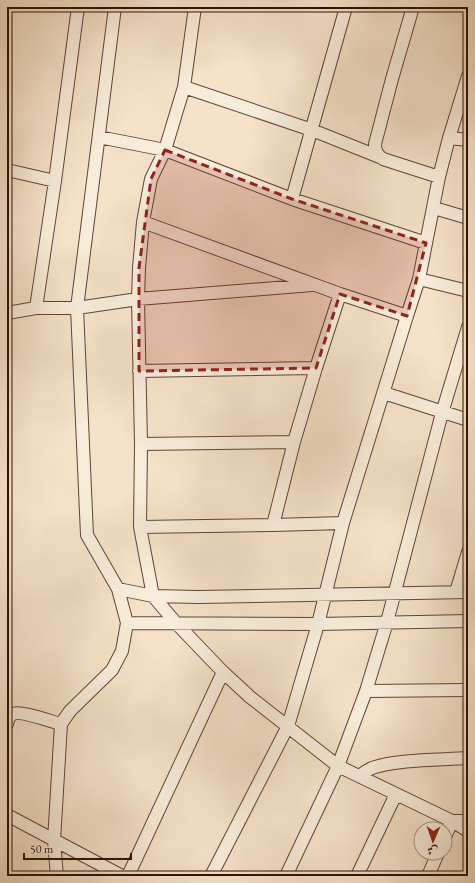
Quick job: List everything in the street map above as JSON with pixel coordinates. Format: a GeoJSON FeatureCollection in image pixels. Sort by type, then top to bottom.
{"type":"FeatureCollection","features":[{"type":"Feature","properties":{"kind":"street"},"geometry":{"type":"LineString","coordinates":[[36,308],[55,181],[78,7]]}},
{"type":"Feature","properties":{"kind":"street"},"geometry":{"type":"LineString","coordinates":[[57,876],[54,841],[61,724],[70,711],[112,670],[122,651],[127,623],[118,589],[87,535],[77,308],[115,7]]}},
{"type":"Feature","properties":{"kind":"street"},"geometry":{"type":"LineString","coordinates":[[195,7],[184,87],[165,150],[150,179],[143,222],[139,268],[138,299],[141,444],[140,527],[153,596],[176,623],[223,672],[250,697],[338,766],[452,821]]}},
{"type":"Feature","properties":{"kind":"street"},"geometry":{"type":"LineString","coordinates":[[292,199],[346,7]]}},
{"type":"Feature","properties":{"kind":"street"},"geometry":{"type":"LineString","coordinates":[[383,159],[377,153],[375,144],[412,7]]}},
{"type":"Feature","properties":{"kind":"street"},"geometry":{"type":"LineString","coordinates":[[211,876],[288,726],[326,595],[343,523],[419,279],[439,177],[468,76]]}},
{"type":"Feature","properties":{"kind":"street"},"geometry":{"type":"LineString","coordinates":[[184,87],[312,130],[383,159],[439,177]]}},
{"type":"Feature","properties":{"kind":"street"},"geometry":{"type":"LineString","coordinates":[[99,137],[165,150],[292,199],[426,243]]}},
{"type":"Feature","properties":{"kind":"street"},"geometry":{"type":"LineString","coordinates":[[449,138],[468,140]]}},
{"type":"Feature","properties":{"kind":"street"},"geometry":{"type":"LineString","coordinates":[[7,170],[55,181]]}},
{"type":"Feature","properties":{"kind":"street"},"geometry":{"type":"LineString","coordinates":[[434,208],[468,218]]}},
{"type":"Feature","properties":{"kind":"street"},"geometry":{"type":"LineString","coordinates":[[143,222],[340,294],[407,316]]}},
{"type":"Feature","properties":{"kind":"street"},"geometry":{"type":"LineString","coordinates":[[419,279],[468,291]]}},
{"type":"Feature","properties":{"kind":"street"},"geometry":{"type":"LineString","coordinates":[[7,313],[36,308],[77,308],[138,299],[315,284]]}},
{"type":"Feature","properties":{"kind":"street"},"geometry":{"type":"LineString","coordinates":[[273,525],[294,442],[340,294]]}},
{"type":"Feature","properties":{"kind":"street"},"geometry":{"type":"LineString","coordinates":[[286,876],[338,766],[366,691],[442,413],[468,326]]}},
{"type":"Feature","properties":{"kind":"street"},"geometry":{"type":"LineString","coordinates":[[139,371],[316,368]]}},
{"type":"Feature","properties":{"kind":"street"},"geometry":{"type":"LineString","coordinates":[[384,393],[442,413],[468,420]]}},
{"type":"Feature","properties":{"kind":"street"},"geometry":{"type":"LineString","coordinates":[[141,444],[294,442]]}},
{"type":"Feature","properties":{"kind":"street"},"geometry":{"type":"LineString","coordinates":[[140,527],[343,523]]}},
{"type":"Feature","properties":{"kind":"street"},"geometry":{"type":"LineString","coordinates":[[118,589],[153,596],[198,598],[462,592],[468,552]]}},
{"type":"Feature","properties":{"kind":"street"},"geometry":{"type":"LineString","coordinates":[[127,623],[318,624],[468,621]]}},
{"type":"Feature","properties":{"kind":"street"},"geometry":{"type":"LineString","coordinates":[[128,876],[223,672]]}},
{"type":"Feature","properties":{"kind":"street"},"geometry":{"type":"LineString","coordinates":[[366,691],[468,690]]}},
{"type":"Feature","properties":{"kind":"street"},"geometry":{"type":"LineString","coordinates":[[7,724],[8,718],[12,714],[16,713],[61,724]]}},
{"type":"Feature","properties":{"kind":"street"},"geometry":{"type":"LineString","coordinates":[[359,776],[380,766],[415,761],[468,758]]}},
{"type":"Feature","properties":{"kind":"street"},"geometry":{"type":"LineString","coordinates":[[357,876],[396,794]]}},
{"type":"Feature","properties":{"kind":"street"},"geometry":{"type":"LineString","coordinates":[[7,815],[122,876]]}},
{"type":"Feature","properties":{"kind":"street"},"geometry":{"type":"LineString","coordinates":[[453,821],[468,821]]}},
{"type":"Feature","properties":{"kind":"street"},"geometry":{"type":"LineString","coordinates":[[453,822],[468,831]]}},
{"type":"Feature","properties":{"kind":"street"},"geometry":{"type":"LineString","coordinates":[[428,876],[435,861]]}},
{"type":"Feature","properties":{"kind":"highlighted area"},"geometry":{"type":"Polygon","coordinates":[[[165,150],[292,199],[426,243],[407,316],[340,294],[316,368],[139,371],[139,268],[151,179],[165,150]]]}}]}
